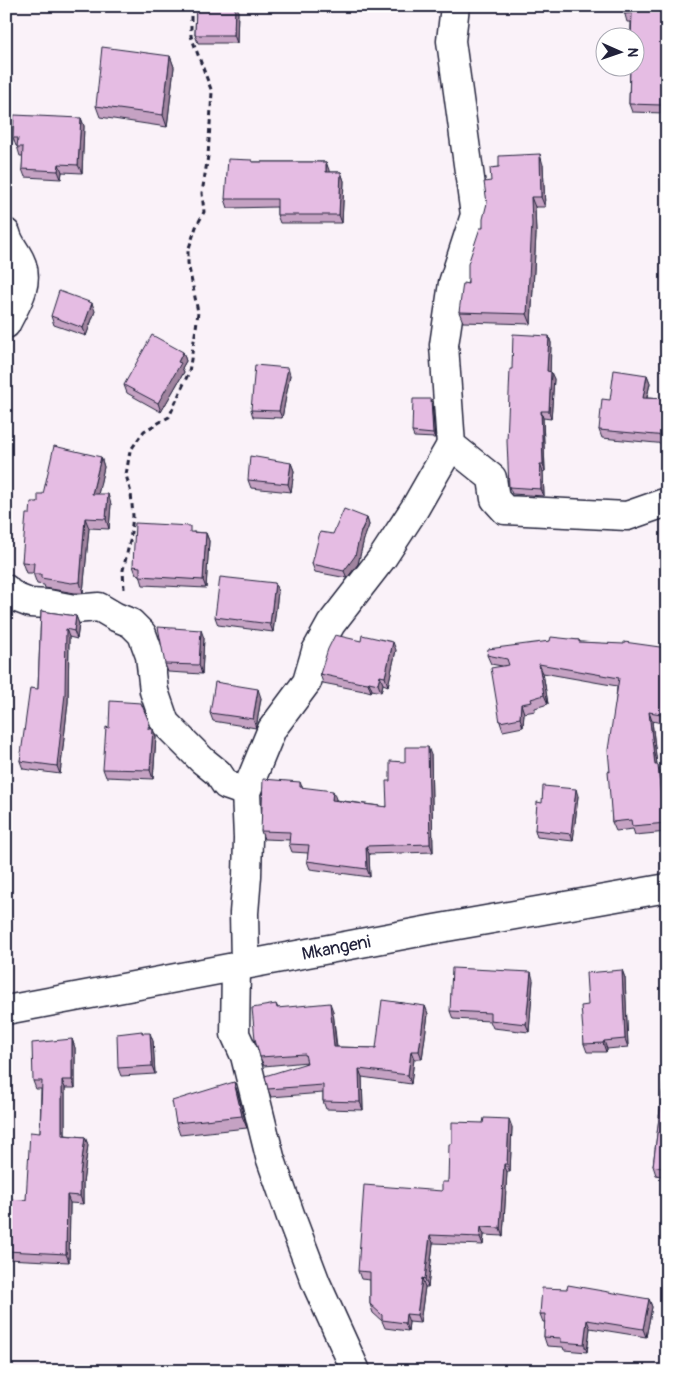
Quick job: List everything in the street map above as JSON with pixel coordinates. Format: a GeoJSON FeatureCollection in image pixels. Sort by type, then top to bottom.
{"type":"FeatureCollection","features":[{"type":"Feature","properties":{"kind":"street"},"geometry":{"type":"LineString","coordinates":[[356,1371],[316,1283],[270,1157],[245,1056],[235,1034],[247,876],[246,792],[272,729],[308,682],[316,651],[331,624],[383,557],[415,508],[450,445],[444,345],[453,283],[475,215],[450,41],[455,6]]}},
{"type":"Feature","properties":{"kind":"street"},"geometry":{"type":"LineString","coordinates":[[6,233],[8,242],[22,264],[24,277],[24,287],[19,302],[6,324]]}},
{"type":"Feature","properties":{"kind":"street"},"geometry":{"type":"LineString","coordinates":[[450,445],[492,478],[495,499],[505,510],[627,516],[667,502]]}},
{"type":"Feature","properties":{"kind":"street"},"geometry":{"type":"LineString","coordinates":[[6,589],[17,598],[30,603],[74,609],[99,607],[130,623],[142,634],[150,656],[154,691],[166,723],[202,760],[218,773],[226,785],[246,792]]}},
{"type":"Feature","properties":{"kind":"street","name":"Mkangeni"},"geometry":{"type":"LineString","coordinates":[[6,1010],[435,929],[667,888]]}},
{"type":"Feature","properties":{"kind":"path"},"geometry":{"type":"LineString","coordinates":[[130,623],[123,605],[123,570],[130,541],[133,516],[131,494],[126,475],[130,451],[144,431],[169,417],[189,372],[198,312],[188,263],[188,251],[196,227],[204,212],[202,193],[208,156],[212,92],[191,36],[191,6]]}},
{"type":"Feature","properties":{"kind":"building"},"geometry":{"type":"Polygon","coordinates":[[[196,6],[235,6],[234,35],[195,35],[196,6]]]}},
{"type":"Feature","properties":{"kind":"building"},"geometry":{"type":"Polygon","coordinates":[[[624,6],[667,6],[667,84],[662,84],[661,105],[629,104],[630,78],[646,78],[646,28],[631,28],[632,13],[624,14],[624,6]]]}},
{"type":"Feature","properties":{"kind":"building"},"geometry":{"type":"Polygon","coordinates":[[[102,47],[170,56],[163,115],[96,106],[102,47]]]}},
{"type":"Feature","properties":{"kind":"building"},"geometry":{"type":"Polygon","coordinates":[[[14,115],[81,118],[78,165],[59,164],[58,171],[22,169],[23,147],[17,147],[18,138],[13,138],[14,115]]]}},
{"type":"Feature","properties":{"kind":"building"},"geometry":{"type":"Polygon","coordinates":[[[540,154],[541,197],[531,197],[532,224],[527,314],[459,312],[463,283],[468,284],[468,264],[480,228],[483,228],[487,203],[484,182],[491,181],[490,168],[499,167],[499,156],[540,154]]]}},
{"type":"Feature","properties":{"kind":"building"},"geometry":{"type":"Polygon","coordinates":[[[228,159],[252,160],[252,162],[326,162],[326,172],[341,172],[339,215],[277,215],[277,199],[225,199],[228,159]]]}},
{"type":"Feature","properties":{"kind":"building"},"geometry":{"type":"Polygon","coordinates":[[[59,291],[92,303],[83,328],[51,316],[59,291]]]}},
{"type":"Feature","properties":{"kind":"building"},"geometry":{"type":"Polygon","coordinates":[[[513,334],[549,336],[547,371],[551,372],[549,411],[541,411],[543,464],[540,464],[541,489],[509,487],[507,441],[513,334]]]}},
{"type":"Feature","properties":{"kind":"building"},"geometry":{"type":"Polygon","coordinates":[[[152,335],[183,352],[178,362],[181,363],[158,403],[124,385],[152,335]]]}},
{"type":"Feature","properties":{"kind":"building"},"geometry":{"type":"Polygon","coordinates":[[[255,365],[288,368],[279,411],[251,410],[255,365]]]}},
{"type":"Feature","properties":{"kind":"building"},"geometry":{"type":"Polygon","coordinates":[[[614,370],[647,375],[643,398],[667,399],[667,436],[599,430],[602,399],[610,400],[614,370]]]}},
{"type":"Feature","properties":{"kind":"building"},"geometry":{"type":"Polygon","coordinates":[[[413,399],[431,399],[433,434],[412,432],[413,399]]]}},
{"type":"Feature","properties":{"kind":"building"},"geometry":{"type":"Polygon","coordinates":[[[54,446],[101,457],[92,494],[108,494],[106,519],[85,518],[80,582],[71,583],[41,578],[41,574],[33,574],[34,563],[22,562],[26,514],[30,514],[31,502],[38,502],[38,494],[43,494],[54,446]]]}},
{"type":"Feature","properties":{"kind":"building"},"geometry":{"type":"Polygon","coordinates":[[[250,456],[291,463],[288,484],[248,480],[250,456]]]}},
{"type":"Feature","properties":{"kind":"building"},"geometry":{"type":"Polygon","coordinates":[[[344,509],[367,518],[361,531],[355,556],[344,571],[312,564],[320,532],[333,534],[344,509]]]}},
{"type":"Feature","properties":{"kind":"building"},"geometry":{"type":"Polygon","coordinates":[[[135,523],[190,526],[190,532],[206,533],[203,580],[140,576],[140,567],[133,566],[135,523]]]}},
{"type":"Feature","properties":{"kind":"building"},"geometry":{"type":"Polygon","coordinates":[[[220,577],[275,583],[270,624],[215,617],[220,577]]]}},
{"type":"Feature","properties":{"kind":"building"},"geometry":{"type":"Polygon","coordinates":[[[41,611],[76,616],[74,631],[66,629],[65,694],[57,766],[20,761],[30,688],[38,689],[41,611]]]}},
{"type":"Feature","properties":{"kind":"building"},"geometry":{"type":"Polygon","coordinates":[[[158,627],[201,630],[199,665],[165,664],[158,627]]]}},
{"type":"Feature","properties":{"kind":"building"},"geometry":{"type":"Polygon","coordinates":[[[335,635],[361,641],[362,635],[393,642],[385,677],[380,676],[378,684],[361,683],[320,674],[328,649],[335,635]]]}},
{"type":"Feature","properties":{"kind":"building"},"geometry":{"type":"Polygon","coordinates":[[[551,637],[579,640],[579,642],[624,644],[624,642],[667,648],[667,715],[649,712],[655,765],[658,765],[661,799],[667,798],[667,823],[632,826],[631,820],[612,822],[608,750],[619,678],[539,664],[544,695],[531,699],[532,702],[521,704],[520,718],[500,722],[491,668],[509,665],[507,659],[487,655],[488,649],[550,641],[551,637]]]}},
{"type":"Feature","properties":{"kind":"building"},"geometry":{"type":"Polygon","coordinates":[[[215,682],[258,689],[253,719],[210,713],[215,682]]]}},
{"type":"Feature","properties":{"kind":"building"},"geometry":{"type":"Polygon","coordinates":[[[110,701],[141,703],[149,722],[148,729],[153,729],[150,770],[103,769],[106,727],[109,728],[110,701]]]}},
{"type":"Feature","properties":{"kind":"building"},"geometry":{"type":"Polygon","coordinates":[[[405,747],[428,747],[430,844],[366,846],[367,869],[307,861],[309,845],[289,844],[290,832],[261,831],[263,779],[300,782],[300,787],[333,791],[332,800],[387,807],[386,781],[390,781],[390,761],[405,762],[405,747]]]}},
{"type":"Feature","properties":{"kind":"building"},"geometry":{"type":"Polygon","coordinates":[[[543,786],[576,789],[571,834],[535,830],[537,802],[542,803],[543,786]]]}},
{"type":"Feature","properties":{"kind":"building"},"geometry":{"type":"Polygon","coordinates":[[[452,968],[531,972],[526,1024],[490,1020],[490,1013],[450,1011],[452,968]]]}},
{"type":"Feature","properties":{"kind":"building"},"geometry":{"type":"Polygon","coordinates":[[[622,970],[625,1039],[584,1044],[581,1006],[588,1005],[586,973],[622,970]]]}},
{"type":"Feature","properties":{"kind":"building"},"geometry":{"type":"Polygon","coordinates":[[[382,1000],[425,1006],[419,1051],[411,1051],[408,1075],[359,1069],[360,1102],[323,1101],[323,1085],[268,1089],[265,1076],[307,1063],[305,1054],[260,1057],[255,1039],[252,1008],[276,1004],[277,1008],[330,1003],[334,1047],[376,1048],[382,1000]]]}},
{"type":"Feature","properties":{"kind":"building"},"geometry":{"type":"Polygon","coordinates":[[[142,1031],[142,1033],[150,1033],[152,1066],[118,1068],[117,1034],[142,1031]]]}},
{"type":"Feature","properties":{"kind":"building"},"geometry":{"type":"Polygon","coordinates":[[[72,1039],[72,1080],[62,1080],[62,1135],[85,1137],[80,1175],[80,1196],[67,1195],[66,1254],[6,1251],[6,1199],[26,1200],[30,1132],[40,1133],[42,1081],[33,1081],[32,1043],[72,1039]]]}},
{"type":"Feature","properties":{"kind":"building"},"geometry":{"type":"Polygon","coordinates":[[[667,1054],[667,1169],[653,1166],[667,1054]]]}},
{"type":"Feature","properties":{"kind":"building"},"geometry":{"type":"Polygon","coordinates":[[[234,1082],[242,1116],[176,1123],[172,1101],[234,1082]]]}},
{"type":"Feature","properties":{"kind":"building"},"geometry":{"type":"Polygon","coordinates":[[[484,1118],[509,1119],[507,1164],[504,1164],[500,1228],[481,1227],[480,1237],[430,1235],[425,1279],[422,1278],[417,1315],[406,1314],[405,1323],[382,1320],[382,1315],[370,1304],[370,1272],[358,1271],[364,1185],[442,1191],[442,1182],[448,1182],[449,1144],[452,1144],[452,1122],[483,1123],[484,1118]]]}},
{"type":"Feature","properties":{"kind":"building"},"geometry":{"type":"Polygon","coordinates":[[[568,1285],[649,1299],[643,1329],[587,1320],[584,1344],[561,1342],[561,1338],[544,1337],[545,1314],[540,1314],[542,1288],[567,1289],[568,1285]]]}}]}
